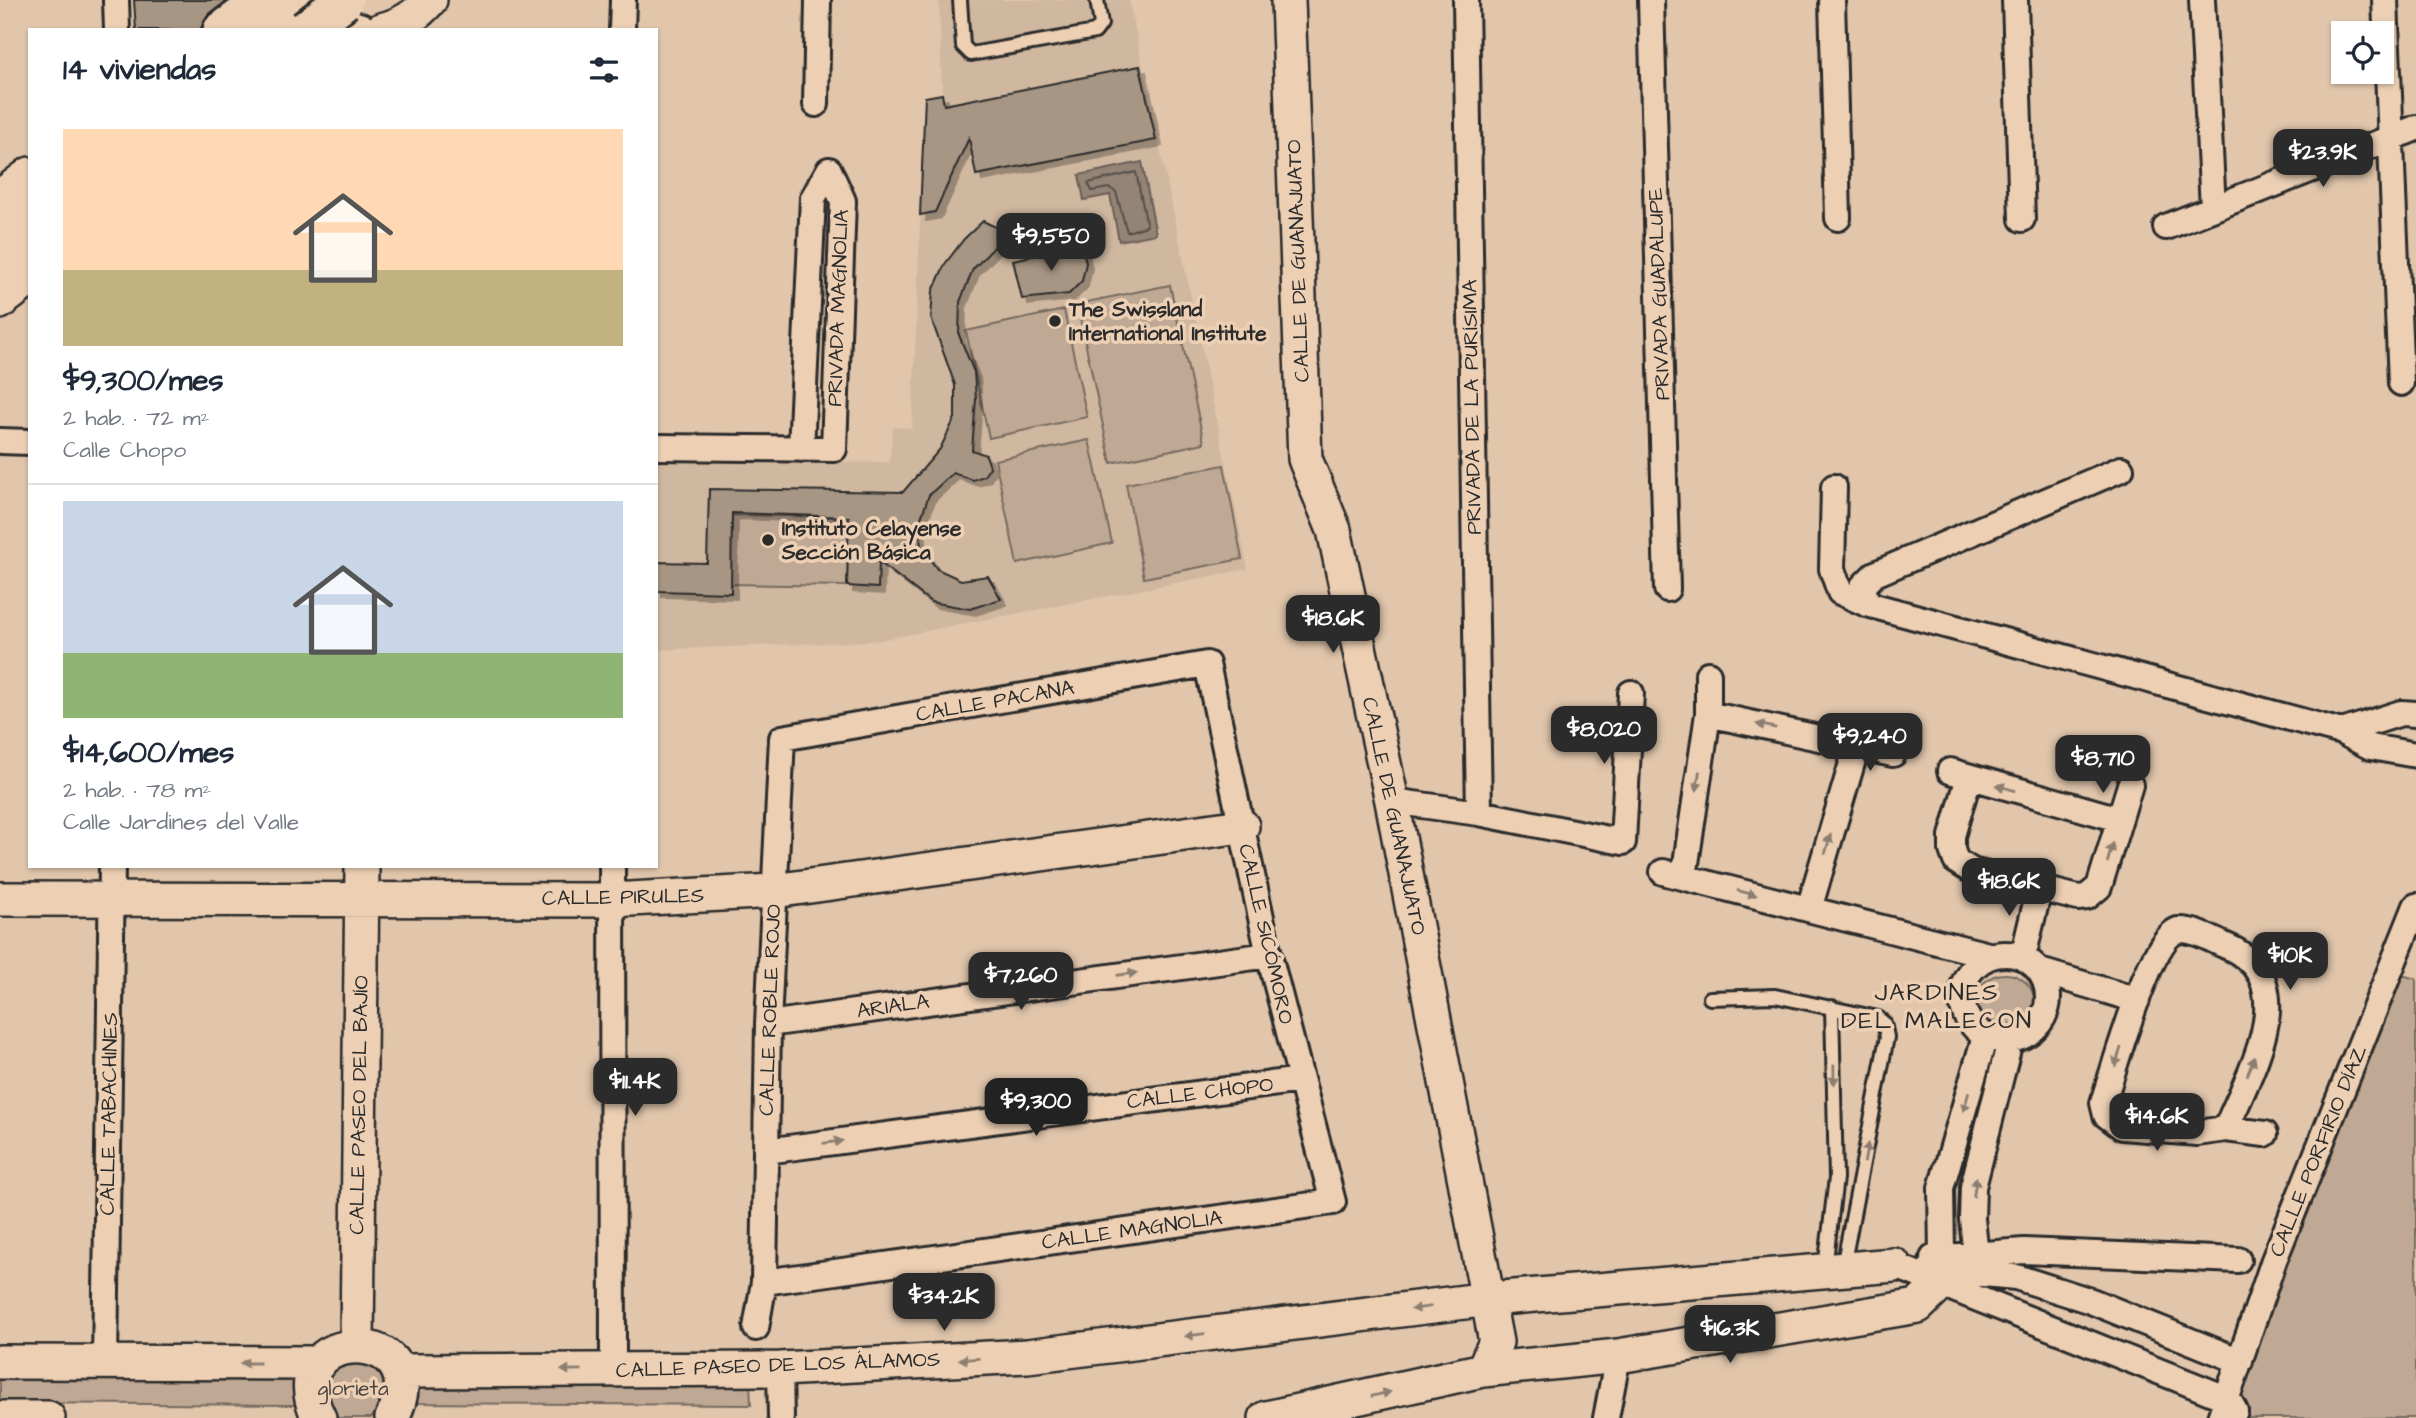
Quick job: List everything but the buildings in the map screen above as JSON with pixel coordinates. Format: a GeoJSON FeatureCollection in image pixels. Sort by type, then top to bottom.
{"type":"FeatureCollection","features":[{"type":"Feature","properties":{"kind":"main road"},"geometry":{"type":"LineString","coordinates":[[223,28],[260,0]]}},
{"type":"Feature","properties":{"kind":"main road"},"geometry":{"type":"LineString","coordinates":[[264,28],[299,0]]}},
{"type":"Feature","properties":{"kind":"main road"},"geometry":{"type":"LineString","coordinates":[[309,0],[331,21],[350,22]]}},
{"type":"Feature","properties":{"kind":"main road"},"geometry":{"type":"LineString","coordinates":[[390,28],[419,13],[430,0]]}},
{"type":"Feature","properties":{"kind":"main road","name":"CALLE DE GUANAJUATO"},"geometry":{"type":"LineString","coordinates":[[1288,0],[1305,459],[1334,530],[1392,801],[1489,1299]]}},
{"type":"Feature","properties":{"kind":"main road"},"geometry":{"type":"LineString","coordinates":[[317,28],[350,22]]}},
{"type":"Feature","properties":{"kind":"main road"},"geometry":{"type":"LineString","coordinates":[[0,197],[28,176]]}},
{"type":"Feature","properties":{"kind":"main road"},"geometry":{"type":"LineString","coordinates":[[0,233],[28,212]]}},
{"type":"Feature","properties":{"kind":"main road"},"geometry":{"type":"LineString","coordinates":[[0,269],[28,248]]}},
{"type":"Feature","properties":{"kind":"main road"},"geometry":{"type":"LineString","coordinates":[[0,302],[28,281]]}},
{"type":"Feature","properties":{"kind":"main road","name":"CALLE PIRULES"},"geometry":{"type":"LineString","coordinates":[[0,899],[112,900],[362,882],[612,900],[774,891],[1242,826]]}},
{"type":"Feature","properties":{"kind":"main road","name":"CALLE PASEO DEL BAJÍO"},"geometry":{"type":"LineString","coordinates":[[357,1344],[362,882]]}},
{"type":"Feature","properties":{"kind":"main road","name":"CALLE PASEO DE LOS ÁLAMOS"},"geometry":{"type":"LineString","coordinates":[[399,1371],[780,1369],[1027,1356],[1489,1299],[1894,1265]]}},
{"type":"Feature","properties":{"kind":"main road"},"geometry":{"type":"LineString","coordinates":[[1277,1417],[1320,1413],[1483,1370],[1618,1356],[1918,1307],[1942,1269]]}},
{"type":"Feature","properties":{"kind":"main road"},"geometry":{"type":"LineString","coordinates":[[1483,1370],[1496,1342],[1489,1299]]}},
{"type":"Feature","properties":{"kind":"main road"},"geometry":{"type":"LineString","coordinates":[[319,1418],[311,1402],[310,1382],[319,1363],[335,1349],[357,1344],[382,1352],[399,1371],[402,1399],[392,1418]]}},
{"type":"Feature","properties":{"kind":"main road"},"geometry":{"type":"LineString","coordinates":[[0,1362],[319,1363]]}},
{"type":"Feature","properties":{"kind":"main road"},"geometry":{"type":"LineString","coordinates":[[0,1418],[48,1418]]}},
{"type":"Feature","properties":{"kind":"street"},"geometry":{"type":"LineString","coordinates":[[116,0],[117,28]]}},
{"type":"Feature","properties":{"kind":"street"},"geometry":{"type":"LineString","coordinates":[[622,28],[623,0]]}},
{"type":"Feature","properties":{"kind":"street"},"geometry":{"type":"LineString","coordinates":[[816,104],[818,0]]}},
{"type":"Feature","properties":{"kind":"street","name":"PRIVADA DE LA PURÍSIMA"},"geometry":{"type":"LineString","coordinates":[[1466,0],[1479,813]]}},
{"type":"Feature","properties":{"kind":"street","name":"PRIVADA GUADALUPE"},"geometry":{"type":"LineString","coordinates":[[1651,0],[1667,589]]}},
{"type":"Feature","properties":{"kind":"street"},"geometry":{"type":"LineString","coordinates":[[1832,0],[1838,218]]}},
{"type":"Feature","properties":{"kind":"street"},"geometry":{"type":"LineString","coordinates":[[2015,0],[2022,219]]}},
{"type":"Feature","properties":{"kind":"street"},"geometry":{"type":"LineString","coordinates":[[2202,0],[2213,208]]}},
{"type":"Feature","properties":{"kind":"street"},"geometry":{"type":"LineString","coordinates":[[2385,0],[2401,383]]}},
{"type":"Feature","properties":{"kind":"street"},"geometry":{"type":"LineString","coordinates":[[2166,226],[2416,128]]}},
{"type":"Feature","properties":{"kind":"street","name":"PRIVADA MAGNOLIA"},"geometry":{"type":"LineString","coordinates":[[658,447],[802,449],[834,449],[843,201],[829,170],[813,198],[802,449]]}},
{"type":"Feature","properties":{"kind":"street"},"geometry":{"type":"LineString","coordinates":[[807,314],[839,312]]}},
{"type":"Feature","properties":{"kind":"street"},"geometry":{"type":"LineString","coordinates":[[0,441],[28,442]]}},
{"type":"Feature","properties":{"kind":"street"},"geometry":{"type":"LineString","coordinates":[[1867,604],[1863,586],[1875,574],[2121,469]]}},
{"type":"Feature","properties":{"kind":"street"},"geometry":{"type":"LineString","coordinates":[[1834,486],[1832,569],[1840,592],[1867,604],[2342,732],[2371,747],[2416,755]]}},
{"type":"Feature","properties":{"kind":"street","name":"CALLE PACANA"},"geometry":{"type":"LineString","coordinates":[[782,738],[1207,664]]}},
{"type":"Feature","properties":{"kind":"street","name":"CALLE SICÓMORO"},"geometry":{"type":"LineString","coordinates":[[1207,664],[1269,955],[1333,1202]]}},
{"type":"Feature","properties":{"kind":"street"},"geometry":{"type":"LineString","coordinates":[[1709,674],[1708,714],[1674,875],[1992,956],[2007,954],[2081,983],[2137,1000]]}},
{"type":"Feature","properties":{"kind":"street"},"geometry":{"type":"LineString","coordinates":[[1392,801],[1479,813],[1623,842],[1631,692]]}},
{"type":"Feature","properties":{"kind":"street"},"geometry":{"type":"LineString","coordinates":[[2342,732],[2401,713],[2416,714]]}},
{"type":"Feature","properties":{"kind":"street"},"geometry":{"type":"LineString","coordinates":[[1708,714],[1893,754]]}},
{"type":"Feature","properties":{"kind":"street","name":"CALLE ROBLE ROJO"},"geometry":{"type":"LineString","coordinates":[[756,1328],[764,1282],[768,1024],[782,738]]}},
{"type":"Feature","properties":{"kind":"street"},"geometry":{"type":"LineString","coordinates":[[1809,909],[1857,746]]}},
{"type":"Feature","properties":{"kind":"street"},"geometry":{"type":"LineString","coordinates":[[2119,819],[1960,774],[1952,850],[1956,861],[1972,871],[2078,898],[2094,893],[2103,879],[2130,785]]}},
{"type":"Feature","properties":{"kind":"street","name":"CALLE TABACHINES"},"geometry":{"type":"LineString","coordinates":[[105,1363],[113,868]]}},
{"type":"Feature","properties":{"kind":"street"},"geometry":{"type":"LineString","coordinates":[[612,868],[613,1369]]}},
{"type":"Feature","properties":{"kind":"street"},"geometry":{"type":"LineString","coordinates":[[2039,890],[2032,964],[2047,985],[2049,1000],[2045,1015]]}},
{"type":"Feature","properties":{"kind":"street","name":"CALLE PORFIRIO DÍAZ"},"geometry":{"type":"LineString","coordinates":[[2229,1412],[2240,1361],[2274,1260],[2416,906]]}},
{"type":"Feature","properties":{"kind":"street"},"geometry":{"type":"LineString","coordinates":[[2226,1129],[2266,1029],[2268,996],[2257,966],[2243,952],[2194,932],[2178,930],[2164,941],[2137,1000],[2103,1103],[2106,1115],[2122,1127],[2196,1133],[2226,1129],[2265,1134]]}},
{"type":"Feature","properties":{"kind":"street"},"geometry":{"type":"LineString","coordinates":[[1953,946],[1969,973]]}},
{"type":"Feature","properties":{"kind":"street","name":"ARIALA"},"geometry":{"type":"LineString","coordinates":[[768,1024],[1269,955]]}},
{"type":"Feature","properties":{"kind":"street"},"geometry":{"type":"LineString","coordinates":[[1992,956],[1969,973],[1962,993],[1965,1015],[1985,1036],[2010,1041],[2025,1036],[2081,983]]}},
{"type":"Feature","properties":{"kind":"street"},"geometry":{"type":"LineString","coordinates":[[1942,1269],[1941,1188],[1985,1036]]}},
{"type":"Feature","properties":{"kind":"street"},"geometry":{"type":"LineString","coordinates":[[1976,1255],[1972,1219],[1973,1187],[2010,1041]]}},
{"type":"Feature","properties":{"kind":"street","name":"CALLE CHOPO"},"geometry":{"type":"LineString","coordinates":[[765,1150],[1301,1080]]}},
{"type":"Feature","properties":{"kind":"street","name":"CALLE MAGNOLIA"},"geometry":{"type":"LineString","coordinates":[[764,1282],[1333,1202]]}},
{"type":"Feature","properties":{"kind":"street","name":"CALLE PASEO DE LOS ÁLAMOS"},"geometry":{"type":"LineString","coordinates":[[1942,1269],[1976,1255],[2024,1251],[2238,1260]]}},
{"type":"Feature","properties":{"kind":"street","name":"CALLE PASEO DE LOS ÁLAMOS"},"geometry":{"type":"LineString","coordinates":[[1894,1265],[2016,1278],[2091,1301],[2240,1361]]}},
{"type":"Feature","properties":{"kind":"street","name":"CALLE PASEO DE LOS ÁLAMOS"},"geometry":{"type":"LineString","coordinates":[[1894,1265],[1942,1269],[2229,1412]]}},
{"type":"Feature","properties":{"kind":"street"},"geometry":{"type":"LineString","coordinates":[[1606,1418],[1618,1356]]}},
{"type":"Feature","properties":{"kind":"street"},"geometry":{"type":"LineString","coordinates":[[780,1369],[781,1418]]}},
{"type":"Feature","properties":{"kind":"lane"},"geometry":{"type":"LineString","coordinates":[[960,0],[963,46],[971,54],[1096,32],[1101,24],[1097,0]]}},
{"type":"Feature","properties":{"kind":"lane"},"geometry":{"type":"LineString","coordinates":[[1710,998],[1775,996],[1878,1018],[1887,1030],[1861,1180],[1834,1269]]}},
{"type":"Feature","properties":{"kind":"lane"},"geometry":{"type":"LineString","coordinates":[[1832,1007],[1836,1178],[1834,1269]]}},
{"type":"Feature","properties":{"kind":"lane"},"geometry":{"type":"LineString","coordinates":[[1836,1178],[1861,1180]]}},
{"type":"Feature","properties":{"kind":"shaded area","name":"The Swissland International Institute"},"geometry":{"type":"Polygon","coordinates":[[[939,0],[1129,0],[1248,569],[875,641],[658,650],[658,461],[889,462],[893,427],[912,428],[925,97],[942,94],[939,0]]]}},
{"type":"Feature","properties":{"kind":"green space"},"geometry":{"type":"Polygon","coordinates":[[[1170,285],[1204,443],[1111,463],[1077,304],[1170,285]]]}},
{"type":"Feature","properties":{"kind":"green space"},"geometry":{"type":"Polygon","coordinates":[[[1064,310],[1087,417],[989,438],[966,331],[1064,310]]]}},
{"type":"Feature","properties":{"kind":"green space"},"geometry":{"type":"Polygon","coordinates":[[[1089,440],[1112,543],[1017,564],[995,460],[1089,440]]]}},
{"type":"Feature","properties":{"kind":"green space"},"geometry":{"type":"Polygon","coordinates":[[[1224,465],[1242,559],[1144,578],[1126,484],[1224,465]]]}},
{"type":"Feature","properties":{"kind":"green space"},"geometry":{"type":"Polygon","coordinates":[[[732,515],[849,517],[847,586],[730,584],[732,515]]]}},
{"type":"Feature","properties":{"kind":"green space"},"geometry":{"type":"Polygon","coordinates":[[[2392,972],[2416,979],[2416,1418],[2208,1418],[2392,972]]]}},
{"type":"Feature","properties":{"kind":"green space"},"geometry":{"type":"Polygon","coordinates":[[[2005,974],[2022,979],[2030,987],[2035,1004],[2030,1021],[2022,1029],[2005,1034],[1988,1029],[1980,1021],[1975,1004],[1980,987],[1988,979],[2005,974]]]}},
{"type":"Feature","properties":{"kind":"green space","name":"glorieta"},"geometry":{"type":"Polygon","coordinates":[[[336,1362],[374,1364],[383,1379],[385,1391],[371,1418],[336,1418],[324,1405],[323,1378],[336,1362]]]}},
{"type":"Feature","properties":{"kind":"green space"},"geometry":{"type":"Polygon","coordinates":[[[0,1370],[296,1371],[297,1405],[0,1403],[0,1370]]]}},
{"type":"Feature","properties":{"kind":"green space"},"geometry":{"type":"Polygon","coordinates":[[[410,1380],[750,1382],[751,1405],[411,1403],[410,1380]]]}},
{"type":"Feature","properties":{"kind":"water"},"geometry":{"type":"Polygon","coordinates":[[[1142,162],[1156,234],[1119,241],[1110,195],[1084,200],[1079,175],[1142,162]]]}},
{"type":"Feature","properties":{"kind":"place","name":"The Swissland International Institute"},"geometry":{"type":"Point","coordinates":[1055,321]}},
{"type":"Feature","properties":{"kind":"place","name":"Instituto Celayense Sección Básica"},"geometry":{"type":"Point","coordinates":[768,540]}},
{"type":"Feature","properties":{"kind":"district","name":"JARDINES DEL MALECON"},"geometry":{"type":"Point","coordinates":[1937,1007]}}]}
